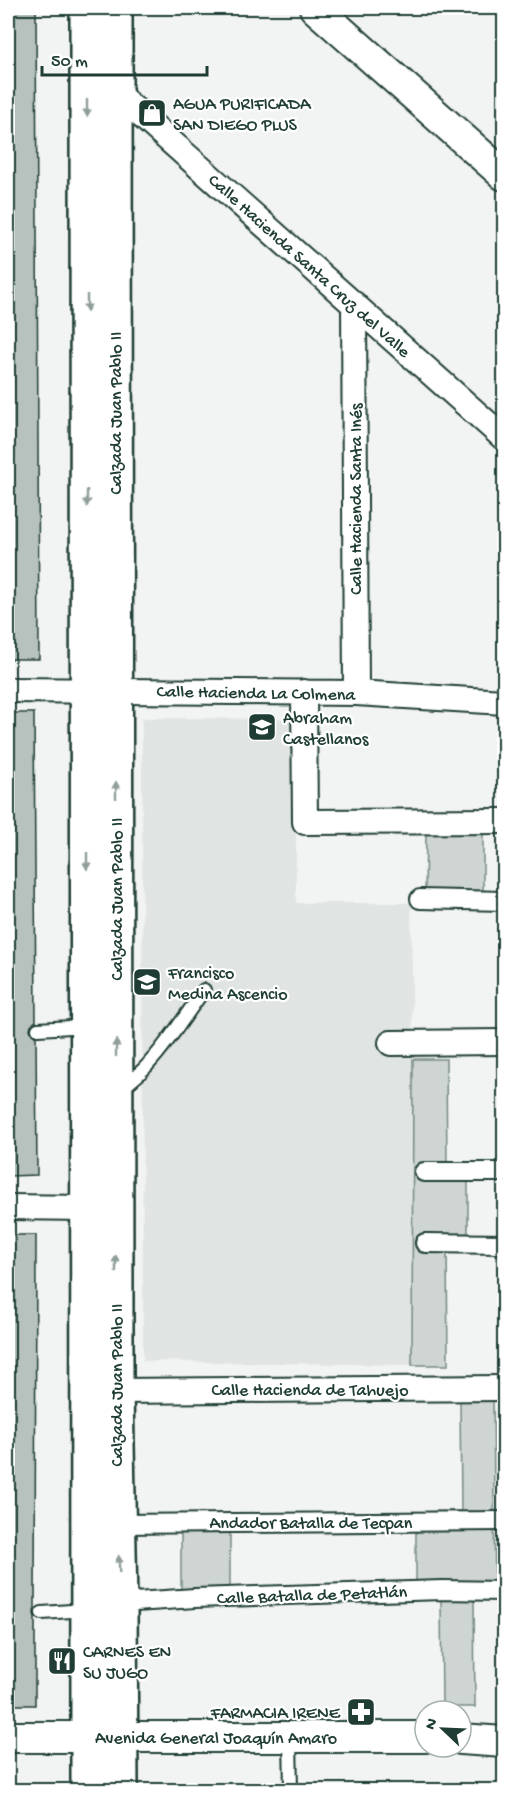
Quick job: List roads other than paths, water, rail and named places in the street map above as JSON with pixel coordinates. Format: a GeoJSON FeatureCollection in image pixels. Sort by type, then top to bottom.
{"type":"FeatureCollection","features":[{"type":"Feature","properties":{"kind":"main road","name":"Calzada Juan Pablo II"},"geometry":{"type":"LineString","coordinates":[[87,8],[101,691],[116,1091],[116,1390],[121,1791]]}},
{"type":"Feature","properties":{"kind":"main road","name":"Calzada Juan Pablo II"},"geometry":{"type":"LineString","coordinates":[[88,1791],[87,1026],[101,691],[115,8]]}},
{"type":"Feature","properties":{"kind":"street"},"geometry":{"type":"LineString","coordinates":[[315,8],[504,175]]}},
{"type":"Feature","properties":{"kind":"street","name":"Calle Hacienda Santa Cruz del Valle"},"geometry":{"type":"LineString","coordinates":[[115,92],[504,438]]}},
{"type":"Feature","properties":{"kind":"street","name":"Calle Hacienda Santa Inés"},"geometry":{"type":"LineString","coordinates":[[354,304],[356,693]]}},
{"type":"Feature","properties":{"kind":"street","name":"Calle Hacienda La Colmena"},"geometry":{"type":"LineString","coordinates":[[8,690],[356,693],[504,702]]}},
{"type":"Feature","properties":{"kind":"street"},"geometry":{"type":"LineString","coordinates":[[304,692],[305,822],[504,821]]}},
{"type":"Feature","properties":{"kind":"street"},"geometry":{"type":"LineString","coordinates":[[420,899],[504,901]]}},
{"type":"Feature","properties":{"kind":"street"},"geometry":{"type":"LineString","coordinates":[[391,1043],[504,1042]]}},
{"type":"Feature","properties":{"kind":"street"},"geometry":{"type":"LineString","coordinates":[[424,1172],[504,1172]]}},
{"type":"Feature","properties":{"kind":"street"},"geometry":{"type":"LineString","coordinates":[[8,1207],[87,1208]]}},
{"type":"Feature","properties":{"kind":"street"},"geometry":{"type":"LineString","coordinates":[[425,1243],[504,1244]]}},
{"type":"Feature","properties":{"kind":"street","name":"Calle Hacienda de Tahuejo"},"geometry":{"type":"LineString","coordinates":[[116,1390],[504,1388]]}},
{"type":"Feature","properties":{"kind":"street","name":"Andador Batalla de Tecpan"},"geometry":{"type":"LineString","coordinates":[[118,1524],[504,1521]]}},
{"type":"Feature","properties":{"kind":"street","name":"Calle Batalla de Petatlán"},"geometry":{"type":"LineString","coordinates":[[120,1603],[195,1598],[430,1590],[504,1591]]}},
{"type":"Feature","properties":{"kind":"street","name":"Avenida General Joaquín Amaro"},"geometry":{"type":"LineString","coordinates":[[8,1737],[413,1737]]}},
{"type":"Feature","properties":{"kind":"street"},"geometry":{"type":"LineString","coordinates":[[473,1740],[504,1742]]}},
{"type":"Feature","properties":{"kind":"lane"},"geometry":{"type":"LineString","coordinates":[[116,1091],[133,1081],[146,1067],[204,990]]}},
{"type":"Feature","properties":{"kind":"lane"},"geometry":{"type":"LineString","coordinates":[[38,1029],[87,1026]]}},
{"type":"Feature","properties":{"kind":"lane"},"geometry":{"type":"LineString","coordinates":[[42,1613],[87,1610]]}},
{"type":"Feature","properties":{"kind":"lane"},"geometry":{"type":"LineString","coordinates":[[290,1737],[291,1791]]}},
{"type":"Feature","properties":{"kind":"place","name":"AGUA PURIFICADA SAN DIEGO PLUS"},"geometry":{"type":"Point","coordinates":[152,113]}},
{"type":"Feature","properties":{"kind":"place","name":"Abraham Castellanos"},"geometry":{"type":"Point","coordinates":[262,727]}},
{"type":"Feature","properties":{"kind":"place","name":"Francisco Medina Ascencio"},"geometry":{"type":"Point","coordinates":[147,982]}},
{"type":"Feature","properties":{"kind":"place","name":"CARNES EN SU JUGO"},"geometry":{"type":"Point","coordinates":[62,1661]}},
{"type":"Feature","properties":{"kind":"place","name":"FARMACIA IRENE"},"geometry":{"type":"Point","coordinates":[361,1712]}}]}
